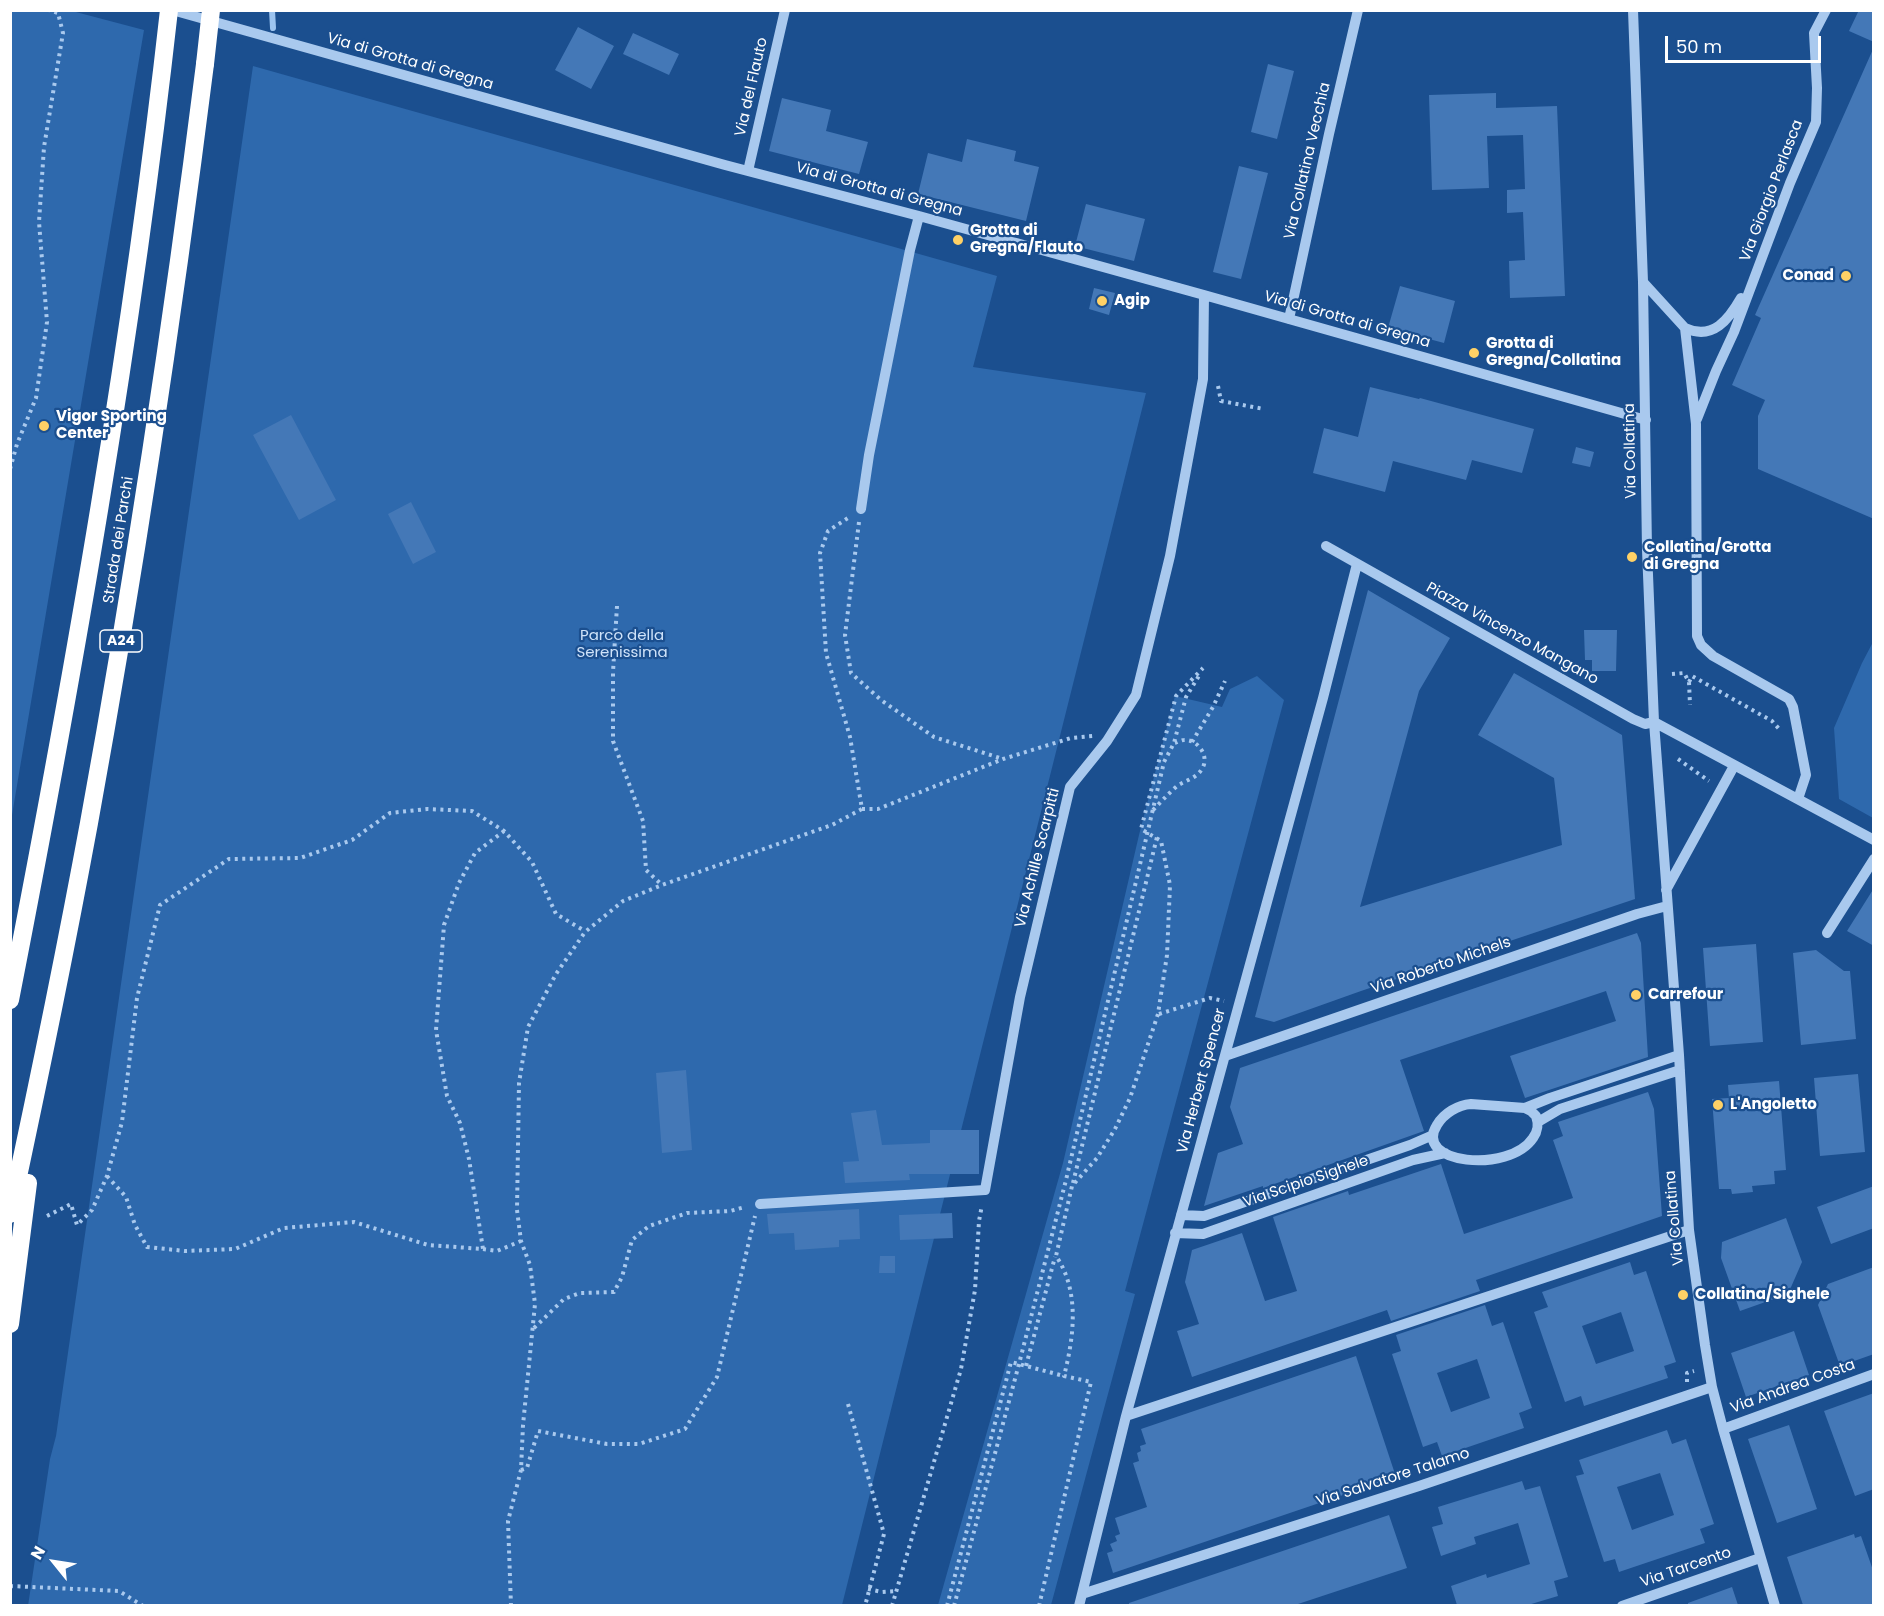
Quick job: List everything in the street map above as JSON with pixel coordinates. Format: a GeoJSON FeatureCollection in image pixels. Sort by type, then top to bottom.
{"type":"FeatureCollection","features":[{"type":"Feature","properties":{"kind":"highway","name":"Strada dei Parchi"},"geometry":{"type":"LineString","coordinates":[[10,1000],[48,807],[116,402],[171,10]]}},
{"type":"Feature","properties":{"kind":"highway","name":"Strada dei Parchi"},"geometry":{"type":"LineString","coordinates":[[10,1214],[88,827],[125,617],[171,321],[211,10]]}},
{"type":"Feature","properties":{"kind":"highway"},"geometry":{"type":"LineString","coordinates":[[10,1324],[41,1068]]}},
{"type":"Feature","properties":{"kind":"street","name":"Via di Grotta di Gregna"},"geometry":{"type":"LineString","coordinates":[[171,10],[748,171],[920,216],[1646,420]]}},
{"type":"Feature","properties":{"kind":"street","name":"Via del Flauto"},"geometry":{"type":"LineString","coordinates":[[748,171],[784,10]]}},
{"type":"Feature","properties":{"kind":"street","name":"Via Collatina Vecchia"},"geometry":{"type":"LineString","coordinates":[[1288,319],[1358,10]]}},
{"type":"Feature","properties":{"kind":"street","name":"Via Collatina"},"geometry":{"type":"LineString","coordinates":[[1633,10],[1643,282],[1647,550],[1654,722],[1679,1055],[1689,1230],[1712,1387],[1775,1605]]}},
{"type":"Feature","properties":{"kind":"street","name":"Via Giorgio Perlasca"},"geometry":{"type":"LineString","coordinates":[[1696,424],[1816,122],[1814,33],[1826,10]]}},
{"type":"Feature","properties":{"kind":"street"},"geometry":{"type":"LineString","coordinates":[[861,509],[869,454],[910,250],[920,216]]}},
{"type":"Feature","properties":{"kind":"street","name":"Via Giorgio Perlasca"},"geometry":{"type":"LineString","coordinates":[[1754,278],[1726,322],[1702,332],[1685,328],[1696,424],[1697,636],[1701,645],[1713,656],[1789,699],[1793,707],[1806,775],[1798,799]]}},
{"type":"Feature","properties":{"kind":"street"},"geometry":{"type":"LineString","coordinates":[[1643,282],[1685,328]]}},
{"type":"Feature","properties":{"kind":"street","name":"Via Achille Scarpitti"},"geometry":{"type":"LineString","coordinates":[[985,1190],[1020,997],[1070,787],[1112,734],[1136,695],[1170,556],[1203,379],[1204,295]]}},
{"type":"Feature","properties":{"kind":"street","name":"Piazza Vincenzo Mangano"},"geometry":{"type":"LineString","coordinates":[[1326,546],[1632,719],[1645,724],[1654,722],[1874,840]]}},
{"type":"Feature","properties":{"kind":"street","name":"Via Herbert Spencer"},"geometry":{"type":"LineString","coordinates":[[1080,1600],[1126,1416],[1323,698],[1357,564]]}},
{"type":"Feature","properties":{"kind":"street"},"geometry":{"type":"LineString","coordinates":[[1666,891],[1734,766]]}},
{"type":"Feature","properties":{"kind":"street"},"geometry":{"type":"LineString","coordinates":[[1827,933],[1874,859]]}},
{"type":"Feature","properties":{"kind":"street","name":"Via Roberto Michels"},"geometry":{"type":"LineString","coordinates":[[1225,1056],[1626,918],[1667,906]]}},
{"type":"Feature","properties":{"kind":"street","name":"Via Scipio Sighele"},"geometry":{"type":"LineString","coordinates":[[1181,1215],[1204,1216],[1410,1145],[1433,1135],[1434,1128],[1443,1117],[1461,1106],[1471,1104],[1525,1108],[1679,1055]]}},
{"type":"Feature","properties":{"kind":"street"},"geometry":{"type":"LineString","coordinates":[[1525,1108],[1534,1113],[1538,1122],[1560,1109],[1680,1070]]}},
{"type":"Feature","properties":{"kind":"street","name":"Via Scipio Sighele"},"geometry":{"type":"LineString","coordinates":[[1175,1233],[1203,1234],[1413,1160],[1445,1154],[1467,1161],[1504,1157],[1530,1142],[1538,1128],[1538,1122]]}},
{"type":"Feature","properties":{"kind":"street"},"geometry":{"type":"LineString","coordinates":[[1433,1135],[1436,1145],[1445,1154]]}},
{"type":"Feature","properties":{"kind":"street"},"geometry":{"type":"LineString","coordinates":[[760,1204],[985,1190]]}},
{"type":"Feature","properties":{"kind":"street"},"geometry":{"type":"LineString","coordinates":[[1126,1416],[1689,1230]]}},
{"type":"Feature","properties":{"kind":"street","name":"Via Andrea Costa"},"geometry":{"type":"LineString","coordinates":[[1723,1429],[1874,1374]]}},
{"type":"Feature","properties":{"kind":"street","name":"Via Salvatore Talamo"},"geometry":{"type":"LineString","coordinates":[[1080,1600],[1712,1387]]}},
{"type":"Feature","properties":{"kind":"street","name":"Via Tarcento"},"geometry":{"type":"LineString","coordinates":[[1622,1605],[1760,1558]]}},
{"type":"Feature","properties":{"kind":"path"},"geometry":{"type":"LineString","coordinates":[[10,469],[17,444],[36,398],[47,322],[39,222],[44,147],[63,33],[58,13],[49,10]]}},
{"type":"Feature","properties":{"kind":"path"},"geometry":{"type":"LineString","coordinates":[[1217,380],[1221,401],[1264,409]]}},
{"type":"Feature","properties":{"kind":"path"},"geometry":{"type":"LineString","coordinates":[[861,509],[844,635],[851,673],[881,700],[934,737],[1003,759]]}},
{"type":"Feature","properties":{"kind":"path"},"geometry":{"type":"LineString","coordinates":[[861,509],[828,531],[820,553],[826,654],[850,737],[862,808]]}},
{"type":"Feature","properties":{"kind":"path"},"geometry":{"type":"LineString","coordinates":[[617,606],[613,672],[613,741],[643,821],[646,870],[662,885]]}},
{"type":"Feature","properties":{"kind":"path"},"geometry":{"type":"LineString","coordinates":[[954,1605],[1066,1180],[1148,832],[1153,811],[1164,762],[1174,743],[1186,698],[1203,668],[1176,696],[1141,829],[1148,832],[1157,837],[1161,841],[1170,885],[1167,955],[1158,1014],[1130,1098],[1115,1129],[1096,1158],[1072,1186]]}},
{"type":"Feature","properties":{"kind":"path"},"geometry":{"type":"LineString","coordinates":[[1672,674],[1684,673],[1689,682],[1690,705]]}},
{"type":"Feature","properties":{"kind":"path"},"geometry":{"type":"LineString","coordinates":[[1689,682],[1692,676],[1772,720],[1784,734]]}},
{"type":"Feature","properties":{"kind":"path"},"geometry":{"type":"LineString","coordinates":[[1192,742],[1226,681]]}},
{"type":"Feature","properties":{"kind":"path"},"geometry":{"type":"LineString","coordinates":[[511,1605],[508,1521],[521,1470],[535,1304],[530,1265],[521,1241],[517,1210],[519,1083],[528,1027],[556,974],[585,932],[623,901],[832,825],[862,808],[878,809],[1003,759],[1071,738],[1112,734]]}},
{"type":"Feature","properties":{"kind":"path"},"geometry":{"type":"LineString","coordinates":[[1153,811],[1180,784],[1199,773],[1205,764],[1204,755],[1197,745],[1185,740],[1174,743]]}},
{"type":"Feature","properties":{"kind":"path"},"geometry":{"type":"LineString","coordinates":[[1671,763],[1686,755]]}},
{"type":"Feature","properties":{"kind":"path"},"geometry":{"type":"LineString","coordinates":[[1678,759],[1716,786]]}},
{"type":"Feature","properties":{"kind":"path"},"geometry":{"type":"LineString","coordinates":[[47,1216],[71,1204],[77,1226],[92,1210],[107,1176],[122,1122],[137,998],[160,905],[229,859],[300,858],[352,840],[390,813],[428,809],[472,811],[504,831],[532,862],[556,914],[585,932]]}},
{"type":"Feature","properties":{"kind":"path"},"geometry":{"type":"LineString","coordinates":[[483,1249],[469,1159],[460,1123],[447,1096],[436,1030],[444,925],[459,883],[475,853],[504,831]]}},
{"type":"Feature","properties":{"kind":"path"},"geometry":{"type":"LineString","coordinates":[[1026,1366],[1056,1256],[1157,837]]}},
{"type":"Feature","properties":{"kind":"path"},"geometry":{"type":"LineString","coordinates":[[1158,1014],[1210,998],[1224,1001]]}},
{"type":"Feature","properties":{"kind":"path"},"geometry":{"type":"LineString","coordinates":[[107,1176],[126,1197],[135,1225],[147,1247],[185,1251],[235,1249],[284,1228],[354,1222],[429,1245],[496,1251],[521,1241]]}},
{"type":"Feature","properties":{"kind":"path"},"geometry":{"type":"LineString","coordinates":[[892,1605],[960,1369],[975,1290],[979,1221],[985,1190]]}},
{"type":"Feature","properties":{"kind":"path"},"geometry":{"type":"LineString","coordinates":[[534,1329],[564,1299],[580,1293],[614,1292],[622,1277],[632,1240],[649,1226],[687,1213],[730,1211],[748,1206]]}},
{"type":"Feature","properties":{"kind":"path"},"geometry":{"type":"LineString","coordinates":[[521,1470],[527,1468],[538,1431],[607,1444],[639,1444],[685,1430],[717,1377],[755,1215]]}},
{"type":"Feature","properties":{"kind":"path"},"geometry":{"type":"LineString","coordinates":[[1056,1256],[1066,1274],[1073,1320],[1072,1346],[1064,1376]]}},
{"type":"Feature","properties":{"kind":"path"},"geometry":{"type":"LineString","coordinates":[[947,1605],[1011,1362],[1091,1382],[1039,1605]]}},
{"type":"Feature","properties":{"kind":"path"},"geometry":{"type":"LineString","coordinates":[[1688,1373],[1694,1371]]}},
{"type":"Feature","properties":{"kind":"path"},"geometry":{"type":"LineString","coordinates":[[848,1404],[884,1534],[865,1605]]}},
{"type":"Feature","properties":{"kind":"path"},"geometry":{"type":"LineString","coordinates":[[10,1586],[119,1592],[143,1605]]}},
{"type":"Feature","properties":{"kind":"path"},"geometry":{"type":"LineString","coordinates":[[868,1589],[882,1592],[897,1591]]}},
{"type":"Feature","properties":{"kind":"green space","name":"Vigor Sporting Center"},"geometry":{"type":"Polygon","coordinates":[[[11,10],[72,11],[144,30],[11,821],[11,10]]]}},
{"type":"Feature","properties":{"kind":"green space","name":"Parco della Serenissima"},"geometry":{"type":"Polygon","coordinates":[[[253,66],[997,276],[973,367],[1146,393],[842,1605],[28,1606],[50,1459],[56,1436],[253,66]]]}},
{"type":"Feature","properties":{"kind":"green space"},"geometry":{"type":"Polygon","coordinates":[[[1873,642],[1873,818],[1839,799],[1834,728],[1873,642]]]}},
{"type":"Feature","properties":{"kind":"green space"},"geometry":{"type":"Polygon","coordinates":[[[1257,676],[1284,700],[1125,1291],[1135,1294],[1051,1605],[938,1605],[1063,1163],[1139,835],[1175,696],[1222,707],[1230,689],[1257,676]]]}},
{"type":"Feature","properties":{"kind":"building"},"geometry":{"type":"Polygon","coordinates":[[[1859,10],[1874,10],[1874,42],[1849,31],[1859,10]]]}},
{"type":"Feature","properties":{"kind":"building"},"geometry":{"type":"Polygon","coordinates":[[[578,27],[614,46],[591,89],[555,70],[578,27]]]}},
{"type":"Feature","properties":{"kind":"building"},"geometry":{"type":"Polygon","coordinates":[[[633,33],[679,54],[669,75],[623,54],[633,33]]]}},
{"type":"Feature","properties":{"kind":"building","name":"Conad"},"geometry":{"type":"Polygon","coordinates":[[[1874,47],[1874,519],[1758,469],[1758,416],[1765,400],[1732,385],[1761,318],[1755,315],[1874,47]]]}},
{"type":"Feature","properties":{"kind":"building"},"geometry":{"type":"Polygon","coordinates":[[[1268,64],[1294,71],[1277,139],[1251,132],[1268,64]]]}},
{"type":"Feature","properties":{"kind":"building"},"geometry":{"type":"Polygon","coordinates":[[[1496,93],[1496,108],[1557,106],[1565,296],[1510,298],[1509,261],[1525,260],[1523,212],[1507,213],[1507,190],[1525,189],[1523,135],[1487,136],[1489,188],[1432,190],[1429,95],[1496,93]]]}},
{"type":"Feature","properties":{"kind":"building"},"geometry":{"type":"Polygon","coordinates":[[[782,98],[831,110],[826,131],[868,142],[859,174],[769,151],[782,98]]]}},
{"type":"Feature","properties":{"kind":"building"},"geometry":{"type":"Polygon","coordinates":[[[967,139],[1016,151],[1014,161],[1039,167],[1026,221],[918,194],[928,153],[962,162],[967,139]]]}},
{"type":"Feature","properties":{"kind":"building"},"geometry":{"type":"Polygon","coordinates":[[[1239,166],[1268,173],[1241,279],[1213,272],[1239,166]]]}},
{"type":"Feature","properties":{"kind":"building"},"geometry":{"type":"Polygon","coordinates":[[[1086,204],[1145,219],[1134,261],[1075,246],[1086,204]]]}},
{"type":"Feature","properties":{"kind":"building"},"geometry":{"type":"Polygon","coordinates":[[[1400,286],[1455,301],[1444,343],[1388,328],[1400,286]]]}},
{"type":"Feature","properties":{"kind":"building","name":"Agip"},"geometry":{"type":"Polygon","coordinates":[[[1094,288],[1115,293],[1109,315],[1089,309],[1094,288]]]}},
{"type":"Feature","properties":{"kind":"building"},"geometry":{"type":"Polygon","coordinates":[[[1370,387],[1534,429],[1522,473],[1472,460],[1466,480],[1393,461],[1385,492],[1313,473],[1324,428],[1358,437],[1370,387]]]}},
{"type":"Feature","properties":{"kind":"building"},"geometry":{"type":"Polygon","coordinates":[[[291,415],[336,500],[299,520],[253,435],[291,415]]]}},
{"type":"Feature","properties":{"kind":"building"},"geometry":{"type":"Polygon","coordinates":[[[1576,447],[1594,452],[1590,467],[1572,463],[1576,447]]]}},
{"type":"Feature","properties":{"kind":"building"},"geometry":{"type":"Polygon","coordinates":[[[411,502],[436,552],[413,564],[388,514],[411,502]]]}},
{"type":"Feature","properties":{"kind":"building"},"geometry":{"type":"Polygon","coordinates":[[[1368,590],[1450,638],[1419,691],[1360,907],[1562,845],[1554,778],[1478,735],[1514,673],[1622,735],[1635,899],[1274,1022],[1255,1017],[1368,590]]]}},
{"type":"Feature","properties":{"kind":"building"},"geometry":{"type":"Polygon","coordinates":[[[1584,630],[1617,630],[1616,671],[1592,671],[1592,660],[1585,660],[1584,630]]]}},
{"type":"Feature","properties":{"kind":"building"},"geometry":{"type":"Polygon","coordinates":[[[1874,888],[1874,946],[1847,931],[1874,888]]]}},
{"type":"Feature","properties":{"kind":"building"},"geometry":{"type":"Polygon","coordinates":[[[1637,933],[1641,943],[1648,1057],[1525,1098],[1510,1056],[1616,1021],[1606,991],[1400,1060],[1424,1131],[1263,1188],[1263,1186],[1204,1206],[1218,1153],[1243,1144],[1230,1107],[1240,1068],[1637,933]]]}},
{"type":"Feature","properties":{"kind":"building"},"geometry":{"type":"Polygon","coordinates":[[[1756,944],[1763,1042],[1710,1046],[1703,948],[1756,944]]]}},
{"type":"Feature","properties":{"kind":"building"},"geometry":{"type":"Polygon","coordinates":[[[1816,950],[1844,971],[1850,971],[1856,1039],[1801,1045],[1793,953],[1816,950]]]}},
{"type":"Feature","properties":{"kind":"building"},"geometry":{"type":"Polygon","coordinates":[[[686,1070],[692,1150],[662,1153],[656,1073],[686,1070]]]}},
{"type":"Feature","properties":{"kind":"building"},"geometry":{"type":"Polygon","coordinates":[[[1858,1074],[1865,1152],[1820,1156],[1814,1078],[1858,1074]]]}},
{"type":"Feature","properties":{"kind":"building"},"geometry":{"type":"Polygon","coordinates":[[[1779,1081],[1786,1170],[1774,1171],[1775,1184],[1752,1186],[1753,1192],[1732,1194],[1731,1189],[1719,1189],[1712,1099],[1729,1098],[1728,1085],[1779,1081]]]}},
{"type":"Feature","properties":{"kind":"building"},"geometry":{"type":"Polygon","coordinates":[[[1648,1092],[1654,1109],[1662,1216],[1476,1280],[1480,1291],[1391,1321],[1387,1310],[1192,1377],[1177,1331],[1199,1324],[1185,1282],[1192,1250],[1242,1233],[1265,1301],[1297,1291],[1273,1217],[1348,1191],[1349,1195],[1441,1164],[1464,1234],[1573,1198],[1553,1140],[1563,1136],[1558,1122],[1648,1092]]]}},
{"type":"Feature","properties":{"kind":"building"},"geometry":{"type":"Polygon","coordinates":[[[876,1110],[882,1145],[930,1143],[930,1130],[979,1130],[979,1174],[909,1174],[910,1180],[845,1183],[843,1162],[859,1161],[851,1113],[876,1110]]]}},
{"type":"Feature","properties":{"kind":"building"},"geometry":{"type":"Polygon","coordinates":[[[1874,1186],[1874,1228],[1831,1244],[1817,1207],[1874,1186]]]}},
{"type":"Feature","properties":{"kind":"building"},"geometry":{"type":"Polygon","coordinates":[[[859,1209],[860,1239],[839,1240],[839,1247],[795,1250],[794,1233],[769,1234],[767,1214],[859,1209]]]}},
{"type":"Feature","properties":{"kind":"building"},"geometry":{"type":"Polygon","coordinates":[[[952,1213],[953,1238],[900,1240],[899,1215],[952,1213]]]}},
{"type":"Feature","properties":{"kind":"building"},"geometry":{"type":"Polygon","coordinates":[[[1786,1218],[1802,1262],[1788,1294],[1740,1311],[1721,1258],[1722,1242],[1786,1218]]]}},
{"type":"Feature","properties":{"kind":"building"},"geometry":{"type":"Polygon","coordinates":[[[880,1256],[895,1256],[895,1273],[879,1273],[880,1256]]]}},
{"type":"Feature","properties":{"kind":"building"},"geometry":{"type":"Polygon","coordinates":[[[1630,1262],[1634,1275],[1646,1271],[1676,1362],[1664,1366],[1668,1378],[1584,1406],[1581,1396],[1565,1402],[1534,1312],[1548,1307],[1542,1292],[1630,1262]],[[1621,1312],[1582,1326],[1596,1364],[1634,1351],[1621,1312]]]}},
{"type":"Feature","properties":{"kind":"building"},"geometry":{"type":"Polygon","coordinates":[[[1874,1267],[1874,1354],[1840,1366],[1818,1305],[1828,1284],[1874,1267]]]}},
{"type":"Feature","properties":{"kind":"building"},"geometry":{"type":"Polygon","coordinates":[[[1485,1305],[1492,1326],[1503,1322],[1532,1408],[1519,1413],[1524,1428],[1442,1456],[1437,1442],[1423,1447],[1392,1354],[1401,1351],[1396,1335],[1485,1305]],[[1477,1359],[1437,1373],[1451,1412],[1490,1398],[1477,1359]]]}},
{"type":"Feature","properties":{"kind":"building"},"geometry":{"type":"Polygon","coordinates":[[[1794,1331],[1809,1375],[1746,1397],[1731,1353],[1794,1331]]]}},
{"type":"Feature","properties":{"kind":"building"},"geometry":{"type":"Polygon","coordinates":[[[1356,1356],[1396,1477],[1113,1573],[1107,1553],[1113,1551],[1110,1544],[1117,1541],[1115,1536],[1120,1534],[1115,1518],[1147,1507],[1133,1463],[1139,1461],[1137,1453],[1141,1451],[1140,1446],[1146,1444],[1141,1429],[1356,1356]]]}},
{"type":"Feature","properties":{"kind":"building"},"geometry":{"type":"Polygon","coordinates":[[[1874,1393],[1874,1489],[1855,1496],[1824,1411],[1874,1393]]]}},
{"type":"Feature","properties":{"kind":"building"},"geometry":{"type":"Polygon","coordinates":[[[1789,1425],[1817,1509],[1777,1523],[1748,1439],[1789,1425]]]}},
{"type":"Feature","properties":{"kind":"building"},"geometry":{"type":"Polygon","coordinates":[[[1667,1430],[1672,1444],[1686,1439],[1714,1524],[1700,1529],[1705,1543],[1619,1572],[1615,1559],[1604,1562],[1576,1476],[1584,1474],[1579,1460],[1667,1430]],[[1660,1473],[1617,1487],[1632,1530],[1674,1515],[1660,1473]]]}},
{"type":"Feature","properties":{"kind":"building"},"geometry":{"type":"Polygon","coordinates":[[[1522,1481],[1525,1490],[1540,1486],[1568,1577],[1554,1581],[1558,1596],[1528,1605],[1457,1605],[1451,1586],[1486,1574],[1487,1578],[1530,1564],[1518,1523],[1474,1537],[1476,1544],[1441,1556],[1432,1527],[1443,1524],[1438,1507],[1522,1481]]]}},
{"type":"Feature","properties":{"kind":"building"},"geometry":{"type":"Polygon","coordinates":[[[1389,1515],[1407,1568],[1295,1605],[1129,1605],[1129,1603],[1389,1515]]]}},
{"type":"Feature","properties":{"kind":"building"},"geometry":{"type":"Polygon","coordinates":[[[1854,1534],[1855,1538],[1861,1536],[1874,1573],[1874,1605],[1803,1605],[1787,1557],[1854,1534]]]}},
{"type":"Feature","properties":{"kind":"building"},"geometry":{"type":"Polygon","coordinates":[[[1732,1587],[1738,1605],[1688,1605],[1688,1603],[1732,1587]]]}},
{"type":"Feature","properties":{"kind":"waterway"},"geometry":{"type":"LineString","coordinates":[[272,10],[273,28]]}},
{"type":"Feature","properties":{"kind":"place","name":"Grotta di Gregna/Flauto"},"geometry":{"type":"Point","coordinates":[958,240]}},
{"type":"Feature","properties":{"kind":"place","name":"Conad"},"geometry":{"type":"Point","coordinates":[1846,276]}},
{"type":"Feature","properties":{"kind":"place","name":"Agip"},"geometry":{"type":"Point","coordinates":[1102,301]}},
{"type":"Feature","properties":{"kind":"place","name":"Grotta di Gregna/Collatina"},"geometry":{"type":"Point","coordinates":[1474,353]}},
{"type":"Feature","properties":{"kind":"place","name":"Vigor Sporting Center"},"geometry":{"type":"Point","coordinates":[44,426]}},
{"type":"Feature","properties":{"kind":"place","name":"Collatina/Grotta di Gregna"},"geometry":{"type":"Point","coordinates":[1632,557]}},
{"type":"Feature","properties":{"kind":"place","name":"Carrefour"},"geometry":{"type":"Point","coordinates":[1636,995]}},
{"type":"Feature","properties":{"kind":"place","name":"L'Angoletto"},"geometry":{"type":"Point","coordinates":[1718,1105]}},
{"type":"Feature","properties":{"kind":"place","name":"Collatina/Sighele"},"geometry":{"type":"Point","coordinates":[1683,1295]}}]}
